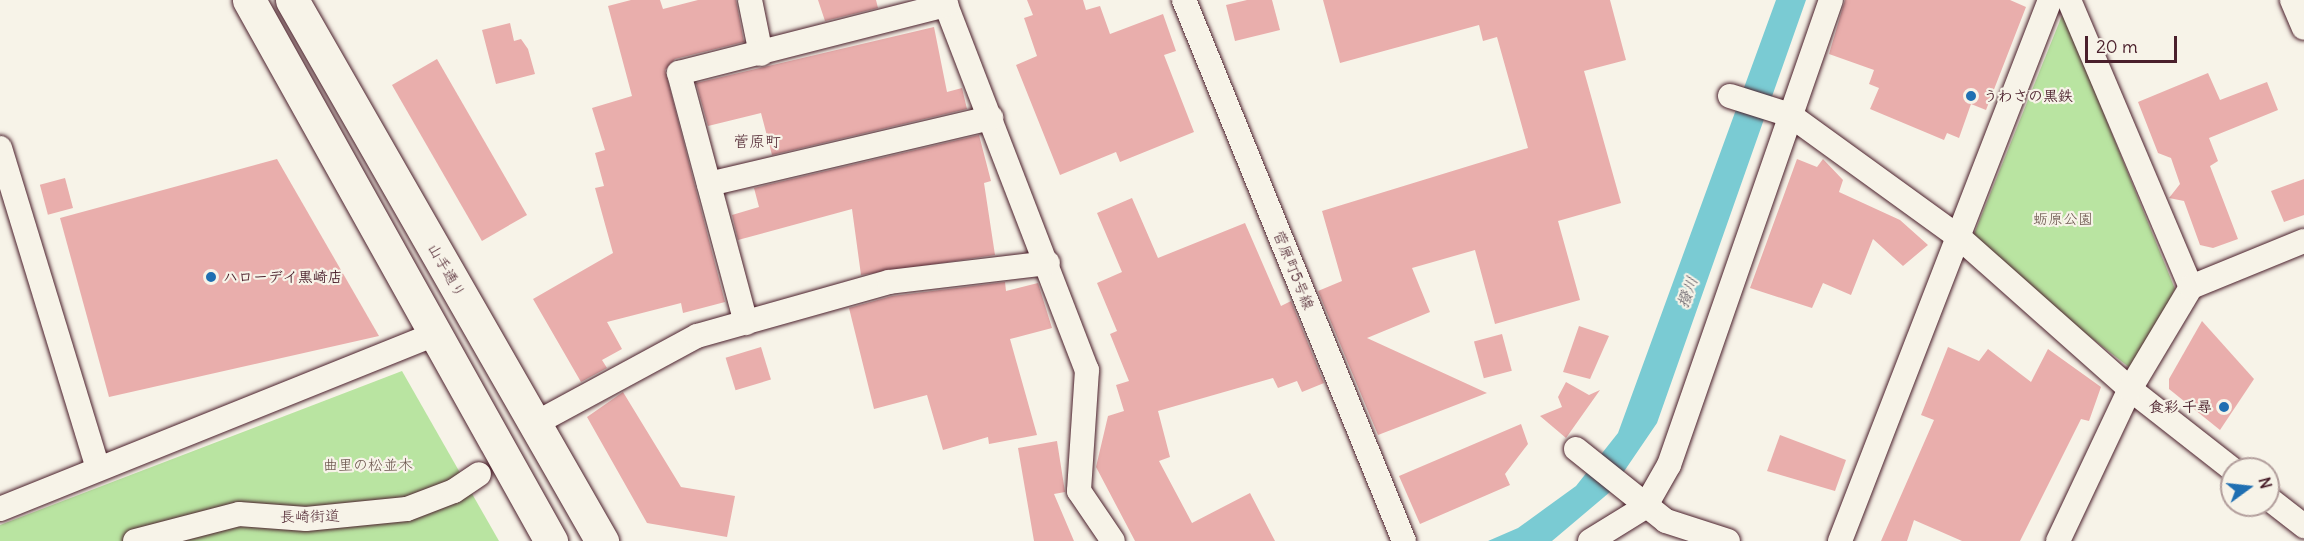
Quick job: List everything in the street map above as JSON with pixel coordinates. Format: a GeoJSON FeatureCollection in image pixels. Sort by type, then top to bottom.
{"type":"FeatureCollection","features":[{"type":"Feature","properties":{"kind":"street"},"geometry":{"type":"LineString","coordinates":[[249,0],[432,335],[551,541]]}},
{"type":"Feature","properties":{"kind":"street","name":"山手通り"},"geometry":{"type":"LineString","coordinates":[[292,0],[602,541]]}},
{"type":"Feature","properties":{"kind":"street"},"geometry":{"type":"LineString","coordinates":[[750,0],[762,54]]}},
{"type":"Feature","properties":{"kind":"street","name":"菅原町5号線"},"geometry":{"type":"LineString","coordinates":[[1184,0],[1404,541]]}},
{"type":"Feature","properties":{"kind":"street"},"geometry":{"type":"LineString","coordinates":[[1590,541],[1645,507],[1669,465],[1779,112],[1831,0]]}},
{"type":"Feature","properties":{"kind":"street"},"geometry":{"type":"LineString","coordinates":[[1840,541],[1961,238],[2050,0]]}},
{"type":"Feature","properties":{"kind":"street"},"geometry":{"type":"LineString","coordinates":[[2069,0],[2191,287]]}},
{"type":"Feature","properties":{"kind":"street"},"geometry":{"type":"LineString","coordinates":[[2292,0],[2304,28]]}},
{"type":"Feature","properties":{"kind":"street"},"geometry":{"type":"LineString","coordinates":[[746,323],[679,73],[762,54],[945,3],[1048,263],[1087,370],[1079,490],[1113,541]]}},
{"type":"Feature","properties":{"kind":"street"},"geometry":{"type":"LineString","coordinates":[[1730,96],[1779,112],[1961,238],[2130,389],[2220,460]]}},
{"type":"Feature","properties":{"kind":"street"},"geometry":{"type":"LineString","coordinates":[[709,184],[991,118]]}},
{"type":"Feature","properties":{"kind":"street"},"geometry":{"type":"LineString","coordinates":[[0,148],[98,468]]}},
{"type":"Feature","properties":{"kind":"street"},"geometry":{"type":"LineString","coordinates":[[2058,541],[2130,389],[2191,287],[2304,240]]}},
{"type":"Feature","properties":{"kind":"street"},"geometry":{"type":"LineString","coordinates":[[536,423],[696,336],[889,282],[1048,263]]}},
{"type":"Feature","properties":{"kind":"street"},"geometry":{"type":"LineString","coordinates":[[0,509],[432,335]]}},
{"type":"Feature","properties":{"kind":"street"},"geometry":{"type":"LineString","coordinates":[[1581,455],[1645,507],[1666,521],[1728,541]]}},
{"type":"Feature","properties":{"kind":"street","name":"長崎街道"},"geometry":{"type":"LineString","coordinates":[[135,541],[239,514],[306,519],[407,509],[454,491],[479,474]]}},
{"type":"Feature","properties":{"kind":"street"},"geometry":{"type":"LineString","coordinates":[[2280,507],[2304,526]]}},
{"type":"Feature","properties":{"kind":"green space","name":"蛎原公園"},"geometry":{"type":"Polygon","coordinates":[[[2063,13],[2175,289],[2134,371],[1970,244],[2063,13]]]}},
{"type":"Feature","properties":{"kind":"green space","name":"曲里の松並木"},"geometry":{"type":"Polygon","coordinates":[[[402,371],[499,541],[0,541],[0,525],[402,371]]]}},
{"type":"Feature","properties":{"kind":"water","name":"撥川"},"geometry":{"type":"Polygon","coordinates":[[[1776,0],[1806,0],[1657,423],[1610,492],[1552,541],[1488,541],[1518,528],[1576,486],[1618,433],[1776,0]]]}},
{"type":"Feature","properties":{"kind":"building"},"geometry":{"type":"Polygon","coordinates":[[[631,0],[660,0],[663,9],[698,0],[736,0],[744,42],[675,59],[665,70],[725,302],[683,313],[681,303],[607,322],[622,349],[602,360],[607,368],[581,382],[533,299],[613,253],[595,188],[604,186],[595,153],[605,150],[592,108],[632,96],[608,6],[631,0]]]}},
{"type":"Feature","properties":{"kind":"building"},"geometry":{"type":"Polygon","coordinates":[[[818,0],[876,0],[878,8],[825,21],[818,0]]]}},
{"type":"Feature","properties":{"kind":"building"},"geometry":{"type":"Polygon","coordinates":[[[1027,0],[1083,0],[1086,10],[1100,6],[1110,34],[1163,14],[1176,51],[1164,55],[1194,132],[1120,162],[1116,152],[1060,175],[1016,65],[1037,56],[1024,18],[1033,15],[1027,0]]]}},
{"type":"Feature","properties":{"kind":"building"},"geometry":{"type":"Polygon","coordinates":[[[1247,0],[1272,0],[1280,30],[1235,41],[1226,5],[1247,0]]]}},
{"type":"Feature","properties":{"kind":"building"},"geometry":{"type":"Polygon","coordinates":[[[1323,0],[1610,0],[1626,60],[1584,71],[1621,203],[1558,221],[1580,300],[1495,324],[1475,250],[1412,268],[1430,312],[1367,338],[1487,393],[1378,435],[1318,291],[1342,281],[1322,211],[1528,148],[1497,37],[1483,41],[1479,25],[1340,63],[1323,0]]]}},
{"type":"Feature","properties":{"kind":"building"},"geometry":{"type":"Polygon","coordinates":[[[1845,0],[2010,0],[2026,7],[1986,110],[1971,104],[1959,138],[1947,133],[1944,140],[1870,109],[1879,88],[1869,84],[1874,70],[1829,54],[1845,0]]]}},
{"type":"Feature","properties":{"kind":"building"},"geometry":{"type":"Polygon","coordinates":[[[510,23],[514,41],[521,39],[528,49],[535,74],[496,84],[482,30],[510,23]]]}},
{"type":"Feature","properties":{"kind":"building"},"geometry":{"type":"Polygon","coordinates":[[[934,27],[947,92],[962,88],[967,109],[772,155],[761,113],[708,126],[696,83],[934,27]]]}},
{"type":"Feature","properties":{"kind":"building"},"geometry":{"type":"Polygon","coordinates":[[[437,59],[527,215],[482,241],[392,85],[437,59]]]}},
{"type":"Feature","properties":{"kind":"building"},"geometry":{"type":"Polygon","coordinates":[[[2208,73],[2220,100],[2267,82],[2278,110],[2209,138],[2218,161],[2210,166],[2238,239],[2213,248],[2200,245],[2184,201],[2169,198],[2180,184],[2171,158],[2158,153],[2138,102],[2208,73]]]}},
{"type":"Feature","properties":{"kind":"building"},"geometry":{"type":"Polygon","coordinates":[[[979,135],[991,181],[984,183],[995,255],[861,275],[852,209],[738,240],[732,215],[759,207],[754,188],[979,135]]]}},
{"type":"Feature","properties":{"kind":"building","name":"ハローデイ黒崎店"},"geometry":{"type":"Polygon","coordinates":[[[277,159],[379,336],[109,397],[60,218],[277,159]]]}},
{"type":"Feature","properties":{"kind":"building"},"geometry":{"type":"Polygon","coordinates":[[[1797,159],[1817,167],[1823,159],[1843,180],[1839,192],[1900,220],[1928,245],[1903,266],[1873,239],[1851,295],[1823,283],[1812,308],[1750,288],[1797,159]]]}},
{"type":"Feature","properties":{"kind":"building"},"geometry":{"type":"Polygon","coordinates":[[[65,178],[73,208],[48,215],[40,185],[65,178]]]}},
{"type":"Feature","properties":{"kind":"building"},"geometry":{"type":"Polygon","coordinates":[[[2304,179],[2304,215],[2284,222],[2271,191],[2304,179]]]}},
{"type":"Feature","properties":{"kind":"building"},"geometry":{"type":"Polygon","coordinates":[[[1132,198],[1158,258],[1245,223],[1281,306],[1291,301],[1324,383],[1302,392],[1297,381],[1278,388],[1273,378],[1158,411],[1170,457],[1159,461],[1192,523],[1250,493],[1275,541],[1135,541],[1096,467],[1108,416],[1124,411],[1116,385],[1129,381],[1110,334],[1117,331],[1097,283],[1122,272],[1097,213],[1132,198]]]}},
{"type":"Feature","properties":{"kind":"building"},"geometry":{"type":"Polygon","coordinates":[[[1005,282],[1006,291],[1038,283],[1052,328],[1010,339],[1037,435],[989,444],[988,437],[943,450],[927,395],[874,409],[849,308],[892,296],[1005,282]]]}},
{"type":"Feature","properties":{"kind":"building"},"geometry":{"type":"Polygon","coordinates":[[[2202,321],[2254,379],[2220,430],[2169,389],[2169,379],[2202,321]]]}},
{"type":"Feature","properties":{"kind":"building"},"geometry":{"type":"Polygon","coordinates":[[[1579,326],[1609,336],[1590,379],[1563,372],[1579,326]]]}},
{"type":"Feature","properties":{"kind":"building"},"geometry":{"type":"Polygon","coordinates":[[[1502,334],[1512,371],[1484,378],[1474,342],[1502,334]]]}},
{"type":"Feature","properties":{"kind":"building"},"geometry":{"type":"Polygon","coordinates":[[[761,347],[771,380],[736,390],[726,358],[761,347]]]}},
{"type":"Feature","properties":{"kind":"building"},"geometry":{"type":"Polygon","coordinates":[[[1948,347],[1979,361],[1988,349],[2031,382],[2048,349],[2101,387],[2089,421],[2081,419],[2020,541],[1962,541],[1914,520],[1907,541],[1881,541],[1934,420],[1921,415],[1948,347]]]}},
{"type":"Feature","properties":{"kind":"building"},"geometry":{"type":"Polygon","coordinates":[[[1566,382],[1589,395],[1600,390],[1566,438],[1540,416],[1562,407],[1558,397],[1566,382]]]}},
{"type":"Feature","properties":{"kind":"building"},"geometry":{"type":"Polygon","coordinates":[[[623,392],[681,487],[735,496],[727,537],[647,523],[587,417],[623,392]]]}},
{"type":"Feature","properties":{"kind":"building"},"geometry":{"type":"Polygon","coordinates":[[[1521,424],[1528,444],[1505,474],[1510,485],[1420,524],[1399,476],[1521,424]]]}},
{"type":"Feature","properties":{"kind":"building"},"geometry":{"type":"Polygon","coordinates":[[[1780,435],[1846,460],[1835,491],[1767,471],[1780,435]]]}},
{"type":"Feature","properties":{"kind":"building"},"geometry":{"type":"Polygon","coordinates":[[[1057,441],[1065,492],[1054,494],[1074,541],[1034,541],[1018,448],[1057,441]]]}},
{"type":"Feature","properties":{"kind":"place","name":"うわさの黒鉄"},"geometry":{"type":"Point","coordinates":[1971,96]}},
{"type":"Feature","properties":{"kind":"place","name":"ハローデイ黒崎店"},"geometry":{"type":"Point","coordinates":[211,277]}},
{"type":"Feature","properties":{"kind":"place","name":"食彩 千尋"},"geometry":{"type":"Point","coordinates":[2224,407]}},
{"type":"Feature","properties":{"kind":"district","name":"菅原町"},"geometry":{"type":"Point","coordinates":[757,141]}}]}
